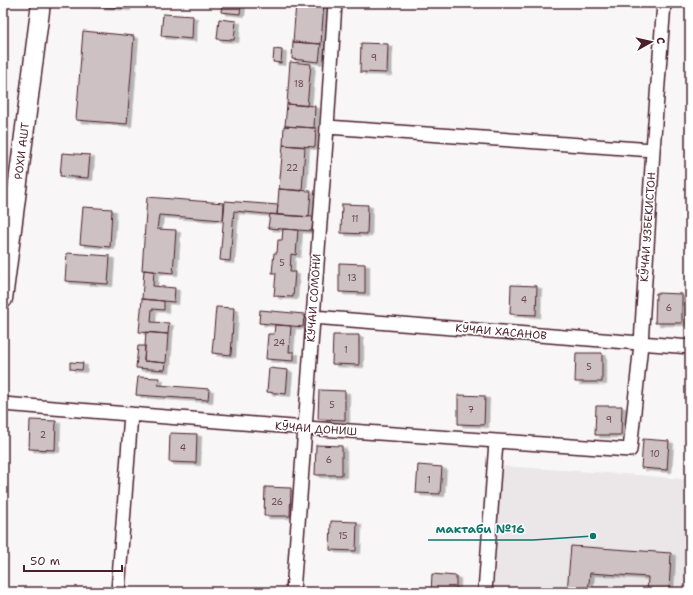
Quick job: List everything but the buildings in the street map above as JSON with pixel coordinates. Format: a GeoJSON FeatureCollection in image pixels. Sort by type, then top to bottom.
{"type":"FeatureCollection","features":[{"type":"Feature","properties":{"kind":"main road","name":"РОХИ АШТ"},"geometry":{"type":"LineString","coordinates":[[3,299],[42,3]]}},
{"type":"Feature","properties":{"kind":"street","name":"КУЧАИ СОМОНИ"},"geometry":{"type":"LineString","coordinates":[[293,592],[328,127],[335,3]]}},
{"type":"Feature","properties":{"kind":"street","name":"КӮЧАИ УЗБЕКИСТОН"},"geometry":{"type":"LineString","coordinates":[[630,450],[641,344],[664,3]]}},
{"type":"Feature","properties":{"kind":"street"},"geometry":{"type":"LineString","coordinates":[[328,127],[653,150]]}},
{"type":"Feature","properties":{"kind":"street","name":"КӮЧАИ ХАСАНОВ"},"geometry":{"type":"LineString","coordinates":[[313,317],[690,347]]}},
{"type":"Feature","properties":{"kind":"street","name":"КӮЧАИ ДОНИШ"},"geometry":{"type":"LineString","coordinates":[[3,404],[496,442],[630,450]]}},
{"type":"Feature","properties":{"kind":"street"},"geometry":{"type":"LineString","coordinates":[[118,592],[131,414]]}},
{"type":"Feature","properties":{"kind":"street"},"geometry":{"type":"LineString","coordinates":[[485,592],[496,442]]}},
{"type":"Feature","properties":{"kind":"shaded area"},"geometry":{"type":"Polygon","coordinates":[[[500,466],[639,475],[690,480],[690,592],[491,592],[500,466]]]}},
{"type":"Feature","properties":{"kind":"place","name":"мактаби №16"},"geometry":{"type":"Point","coordinates":[593,536]}}]}
